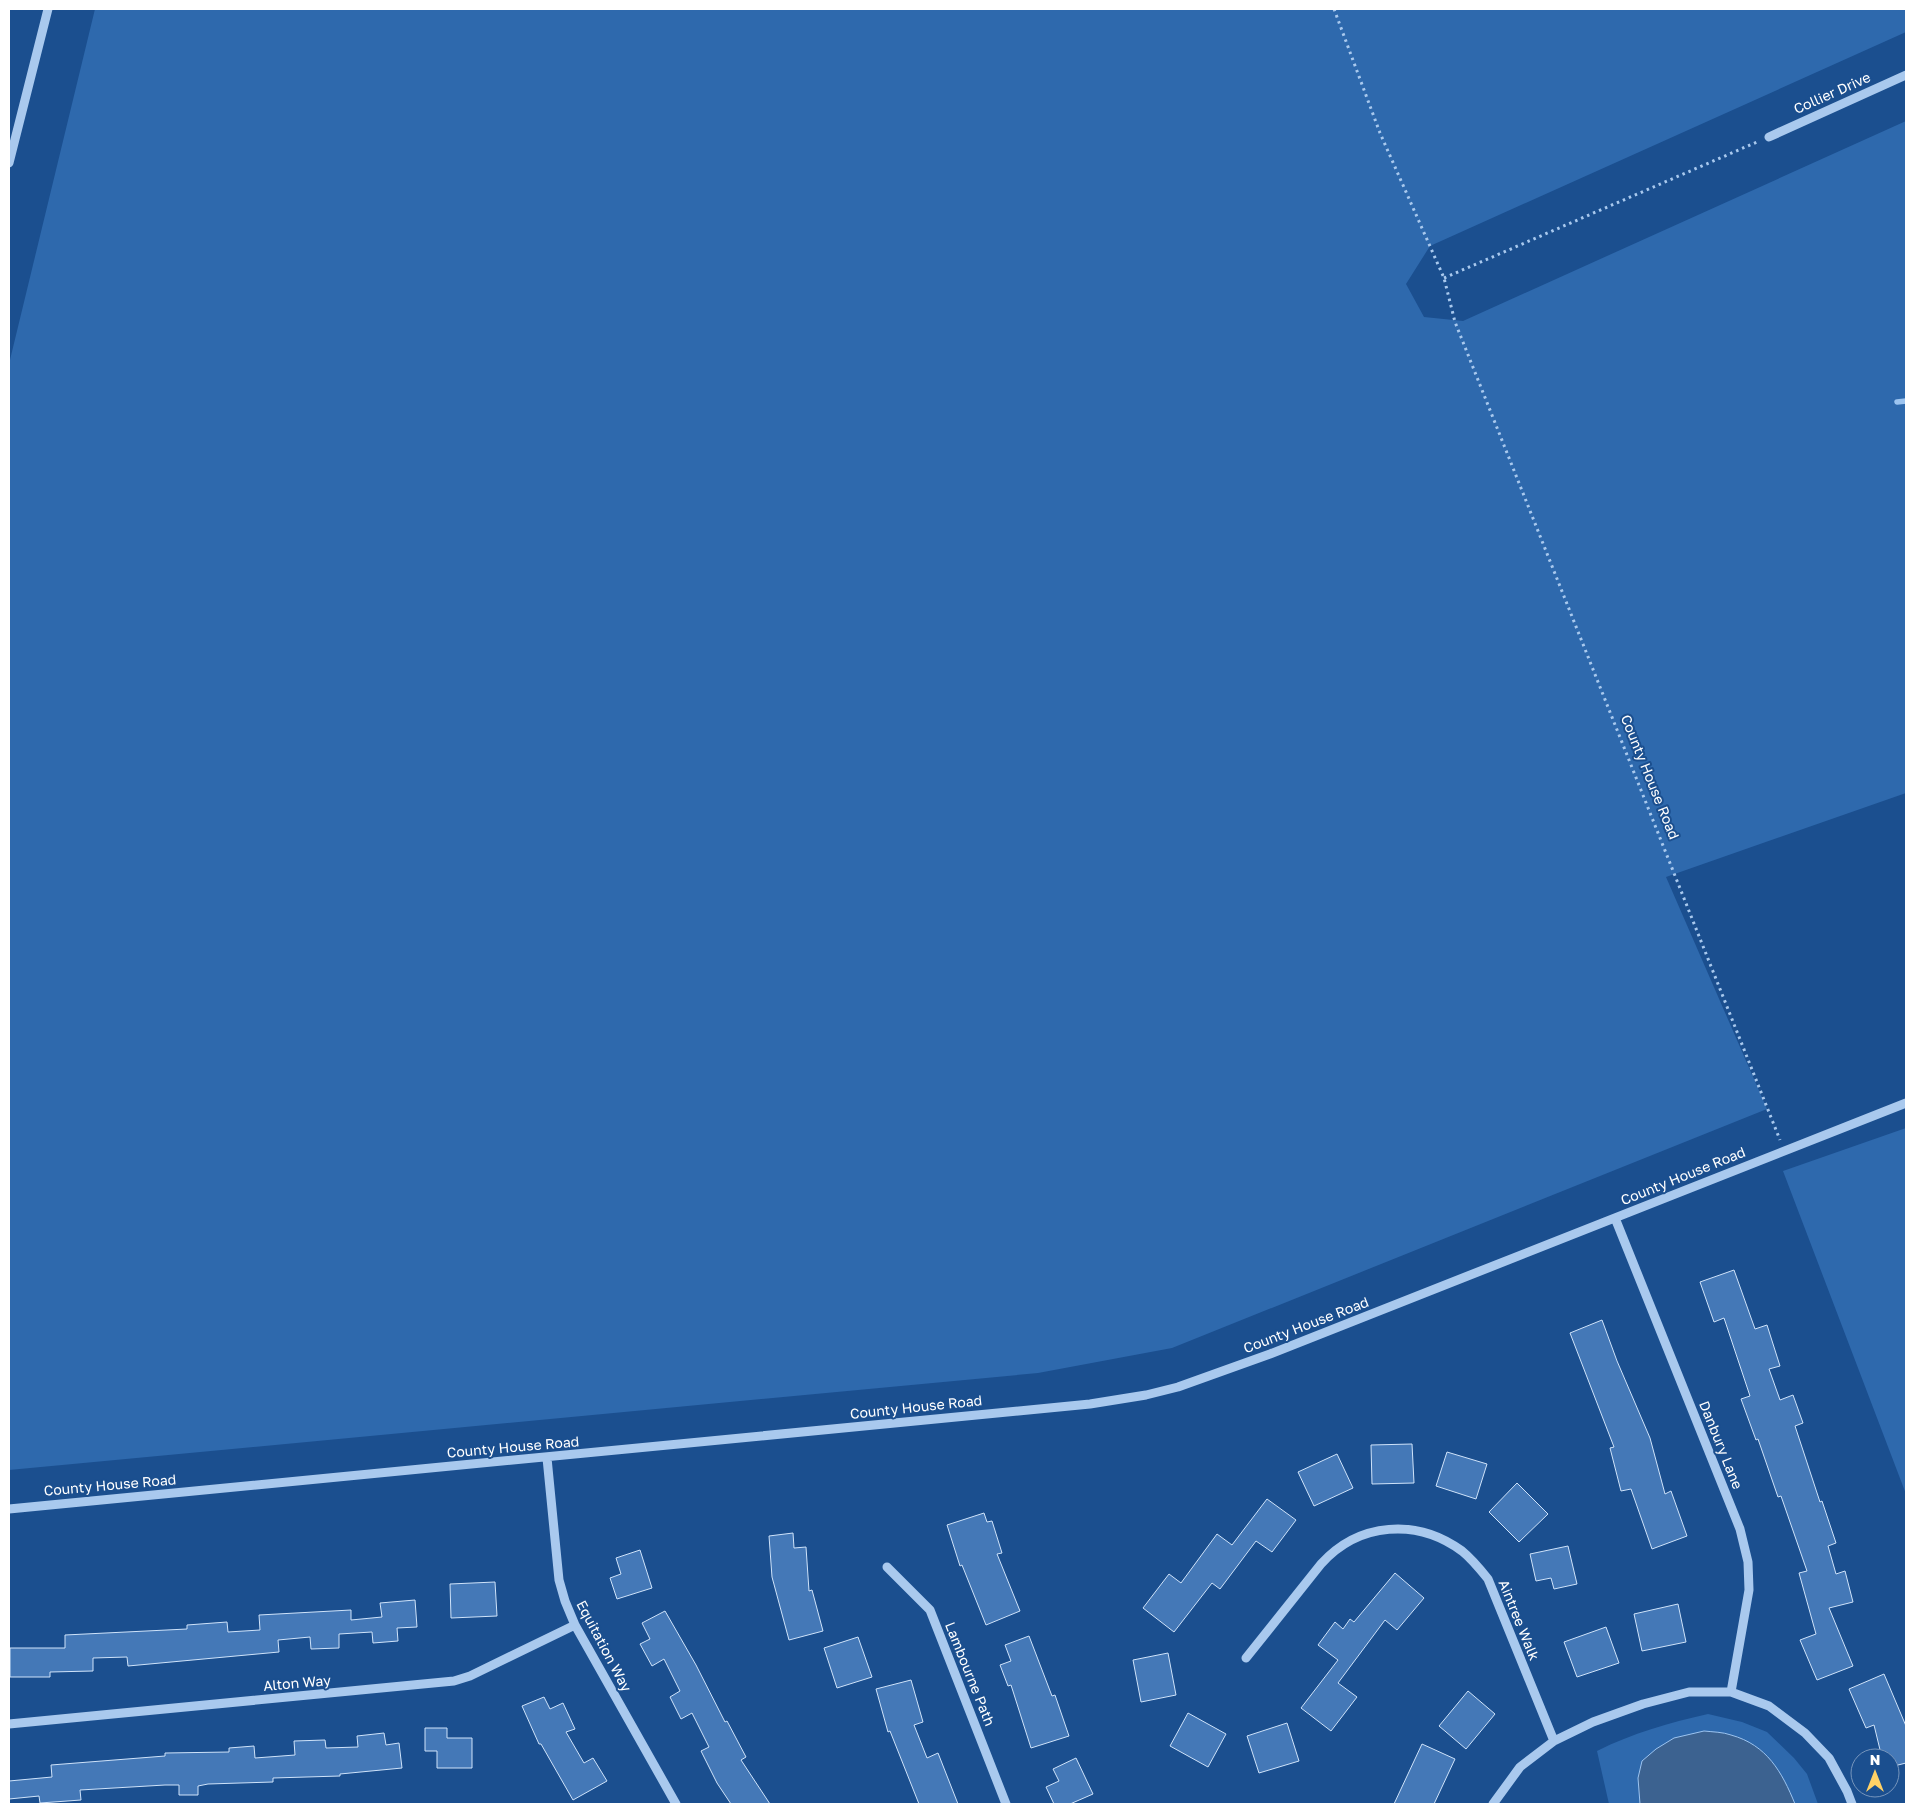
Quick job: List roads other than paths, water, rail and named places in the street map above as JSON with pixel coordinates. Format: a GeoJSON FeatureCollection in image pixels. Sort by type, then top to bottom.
{"type":"FeatureCollection","features":[{"type":"Feature","properties":{"kind":"street"},"geometry":{"type":"LineString","coordinates":[[9,163],[48,9]]}},
{"type":"Feature","properties":{"kind":"street","name":"Collier Drive"},"geometry":{"type":"LineString","coordinates":[[1769,137],[1906,75]]}},
{"type":"Feature","properties":{"kind":"street","name":"County House Road"},"geometry":{"type":"LineString","coordinates":[[9,1509],[1090,1404],[1146,1395],[1206,1378],[1260,1358],[1906,1102]]}},
{"type":"Feature","properties":{"kind":"street","name":"Danbury Lane"},"geometry":{"type":"LineString","coordinates":[[1615,1218],[1740,1529],[1748,1562],[1749,1590],[1731,1692]]}},
{"type":"Feature","properties":{"kind":"street","name":"Equitation Way"},"geometry":{"type":"LineString","coordinates":[[547,1458],[559,1580],[565,1601],[575,1625],[676,1804]]}},
{"type":"Feature","properties":{"kind":"street","name":"Aintree Walk"},"geometry":{"type":"LineString","coordinates":[[1246,1658],[1320,1564],[1338,1547],[1363,1535],[1380,1530],[1400,1528],[1426,1532],[1464,1552],[1488,1580],[1554,1741]]}},
{"type":"Feature","properties":{"kind":"street","name":"Lambourne Path"},"geometry":{"type":"LineString","coordinates":[[887,1568],[930,1610],[1006,1804]]}},
{"type":"Feature","properties":{"kind":"street","name":"Alton Way"},"geometry":{"type":"LineString","coordinates":[[9,1724],[454,1681],[470,1676],[575,1625]]}},
{"type":"Feature","properties":{"kind":"street"},"geometry":{"type":"LineString","coordinates":[[1492,1804],[1520,1767],[1554,1741],[1593,1722],[1644,1704],[1689,1692],[1731,1692],[1769,1706],[1805,1733],[1828,1758],[1848,1791],[1852,1804]]}},
{"type":"Feature","properties":{"kind":"waterway"},"geometry":{"type":"LineString","coordinates":[[1897,402],[1906,401]]}}]}
